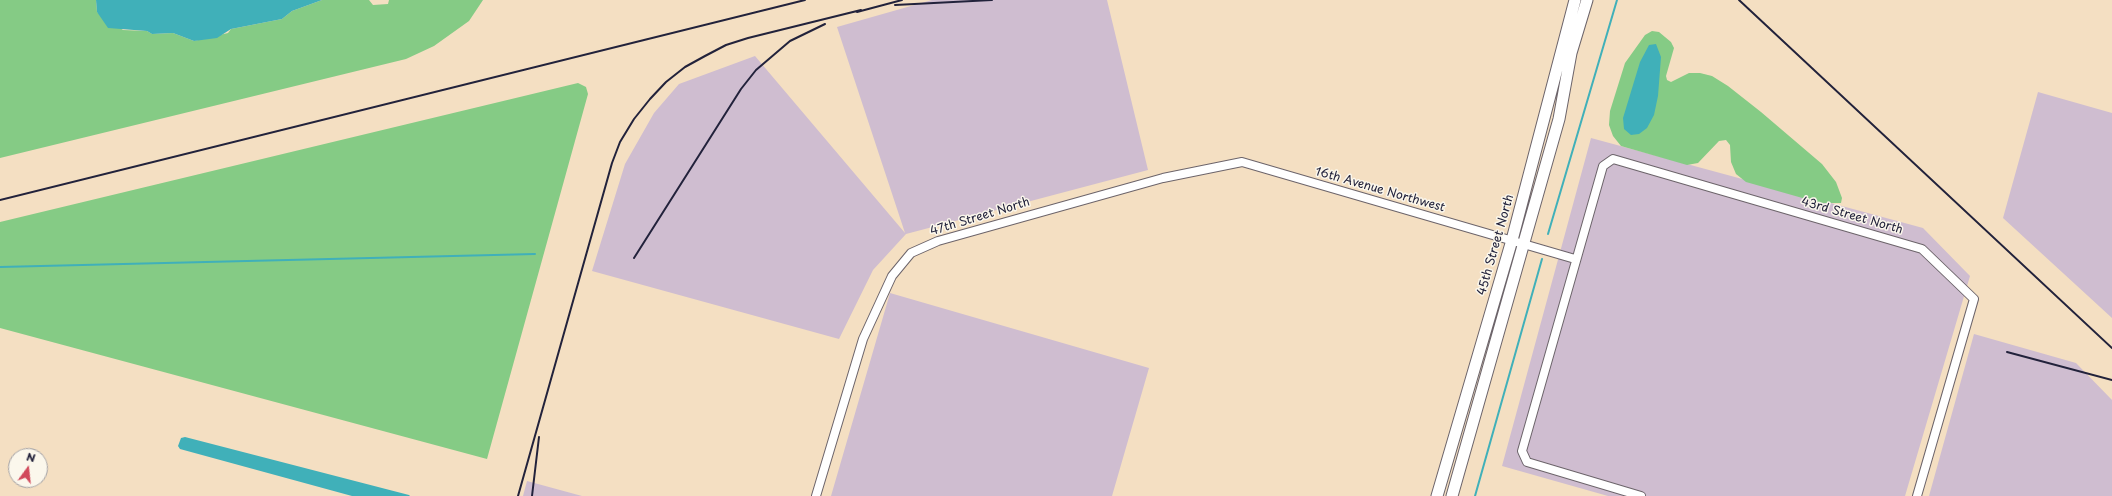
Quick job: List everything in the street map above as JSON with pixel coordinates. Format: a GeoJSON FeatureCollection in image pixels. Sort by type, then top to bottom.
{"type":"FeatureCollection","features":[{"type":"Feature","properties":{"kind":"main road","name":"45th Street North"},"geometry":{"type":"LineString","coordinates":[[1437,496],[1512,240],[1575,0]]}},
{"type":"Feature","properties":{"kind":"main road"},"geometry":{"type":"LineString","coordinates":[[1452,496],[1559,119],[1571,54],[1587,0]]}},
{"type":"Feature","properties":{"kind":"street","name":"43rd Street North"},"geometry":{"type":"LineString","coordinates":[[1575,259],[1603,166],[1613,159],[1922,248],[1974,299],[1917,496]]}},
{"type":"Feature","properties":{"kind":"street","name":"16th Avenue Northwest"},"geometry":{"type":"LineString","coordinates":[[1242,162],[1575,259]]}},
{"type":"Feature","properties":{"kind":"street","name":"47th Street North"},"geometry":{"type":"LineString","coordinates":[[816,496],[863,339],[892,276],[911,253],[938,240],[1163,178],[1242,162]]}},
{"type":"Feature","properties":{"kind":"street"},"geometry":{"type":"LineString","coordinates":[[1575,259],[1522,451],[1527,462],[1641,496]]}},
{"type":"Feature","properties":{"kind":"shaded area"},"geometry":{"type":"Polygon","coordinates":[[[932,0],[1107,0],[1148,170],[906,234],[873,270],[839,339],[592,271],[625,164],[654,113],[679,84],[755,56],[905,233],[837,27],[932,0]]]}},
{"type":"Feature","properties":{"kind":"shaded area"},"geometry":{"type":"Polygon","coordinates":[[[2038,92],[2112,113],[2112,318],[2003,218],[2038,92]]]}},
{"type":"Feature","properties":{"kind":"shaded area"},"geometry":{"type":"Polygon","coordinates":[[[1591,138],[1923,228],[1970,276],[1905,496],[1608,496],[1502,466],[1591,138]]]}},
{"type":"Feature","properties":{"kind":"shaded area"},"geometry":{"type":"Polygon","coordinates":[[[890,293],[1149,368],[1112,496],[831,496],[890,293]]]}},
{"type":"Feature","properties":{"kind":"shaded area"},"geometry":{"type":"Polygon","coordinates":[[[1974,334],[2076,363],[2112,400],[2112,496],[1929,496],[1974,334]]]}},
{"type":"Feature","properties":{"kind":"shaded area"},"geometry":{"type":"Polygon","coordinates":[[[527,481],[582,496],[523,496],[527,481]]]}},
{"type":"Feature","properties":{"kind":"green space"},"geometry":{"type":"Polygon","coordinates":[[[0,0],[96,0],[97,12],[123,30],[147,31],[152,34],[173,33],[194,41],[228,33],[231,29],[282,19],[292,11],[322,0],[369,0],[373,5],[388,4],[389,0],[483,0],[469,21],[434,46],[406,59],[0,158],[0,0]]]}},
{"type":"Feature","properties":{"kind":"green space"},"geometry":{"type":"Polygon","coordinates":[[[1652,31],[1659,32],[1671,42],[1674,48],[1666,76],[1667,80],[1671,82],[1689,73],[1700,73],[1712,76],[1728,86],[1822,164],[1836,182],[1842,198],[1841,203],[1820,203],[1746,182],[1736,174],[1731,162],[1730,145],[1726,140],[1719,141],[1698,163],[1687,165],[1621,146],[1613,136],[1609,125],[1610,111],[1625,63],[1645,35],[1652,31]]]}},
{"type":"Feature","properties":{"kind":"green space"},"geometry":{"type":"Polygon","coordinates":[[[578,83],[586,87],[588,94],[487,459],[0,328],[0,222],[578,83]]]}},
{"type":"Feature","properties":{"kind":"water"},"geometry":{"type":"Polygon","coordinates":[[[96,0],[322,0],[292,11],[282,19],[231,29],[217,38],[194,41],[173,33],[152,34],[147,31],[108,28],[97,12],[96,0]]]}},
{"type":"Feature","properties":{"kind":"water"},"geometry":{"type":"Polygon","coordinates":[[[1656,44],[1661,57],[1658,96],[1654,115],[1647,128],[1639,134],[1631,135],[1624,129],[1623,118],[1640,62],[1649,45],[1656,44]]]}},
{"type":"Feature","properties":{"kind":"water"},"geometry":{"type":"Polygon","coordinates":[[[185,437],[410,496],[352,496],[180,449],[178,446],[181,438],[185,437]]]}},
{"type":"Feature","properties":{"kind":"waterway"},"geometry":{"type":"LineString","coordinates":[[1548,234],[1617,0]]}},
{"type":"Feature","properties":{"kind":"waterway"},"geometry":{"type":"LineString","coordinates":[[0,267],[535,254]]}},
{"type":"Feature","properties":{"kind":"waterway"},"geometry":{"type":"LineString","coordinates":[[1475,496],[1542,259]]}},
{"type":"Feature","properties":{"kind":"railway"},"geometry":{"type":"LineString","coordinates":[[0,200],[805,0]]}},
{"type":"Feature","properties":{"kind":"railway"},"geometry":{"type":"LineString","coordinates":[[857,12],[902,0]]}},
{"type":"Feature","properties":{"kind":"railway"},"geometry":{"type":"LineString","coordinates":[[895,5],[992,0]]}},
{"type":"Feature","properties":{"kind":"railway"},"geometry":{"type":"LineString","coordinates":[[1739,0],[2112,348]]}},
{"type":"Feature","properties":{"kind":"railway"},"geometry":{"type":"LineString","coordinates":[[518,496],[612,163],[620,142],[634,119],[666,82],[685,67],[726,45],[748,38],[861,10]]}},
{"type":"Feature","properties":{"kind":"railway"},"geometry":{"type":"LineString","coordinates":[[634,258],[741,89],[756,70],[790,41],[825,24]]}},
{"type":"Feature","properties":{"kind":"railway"},"geometry":{"type":"LineString","coordinates":[[2007,352],[2112,380]]}},
{"type":"Feature","properties":{"kind":"railway"},"geometry":{"type":"LineString","coordinates":[[532,496],[539,437]]}}]}
